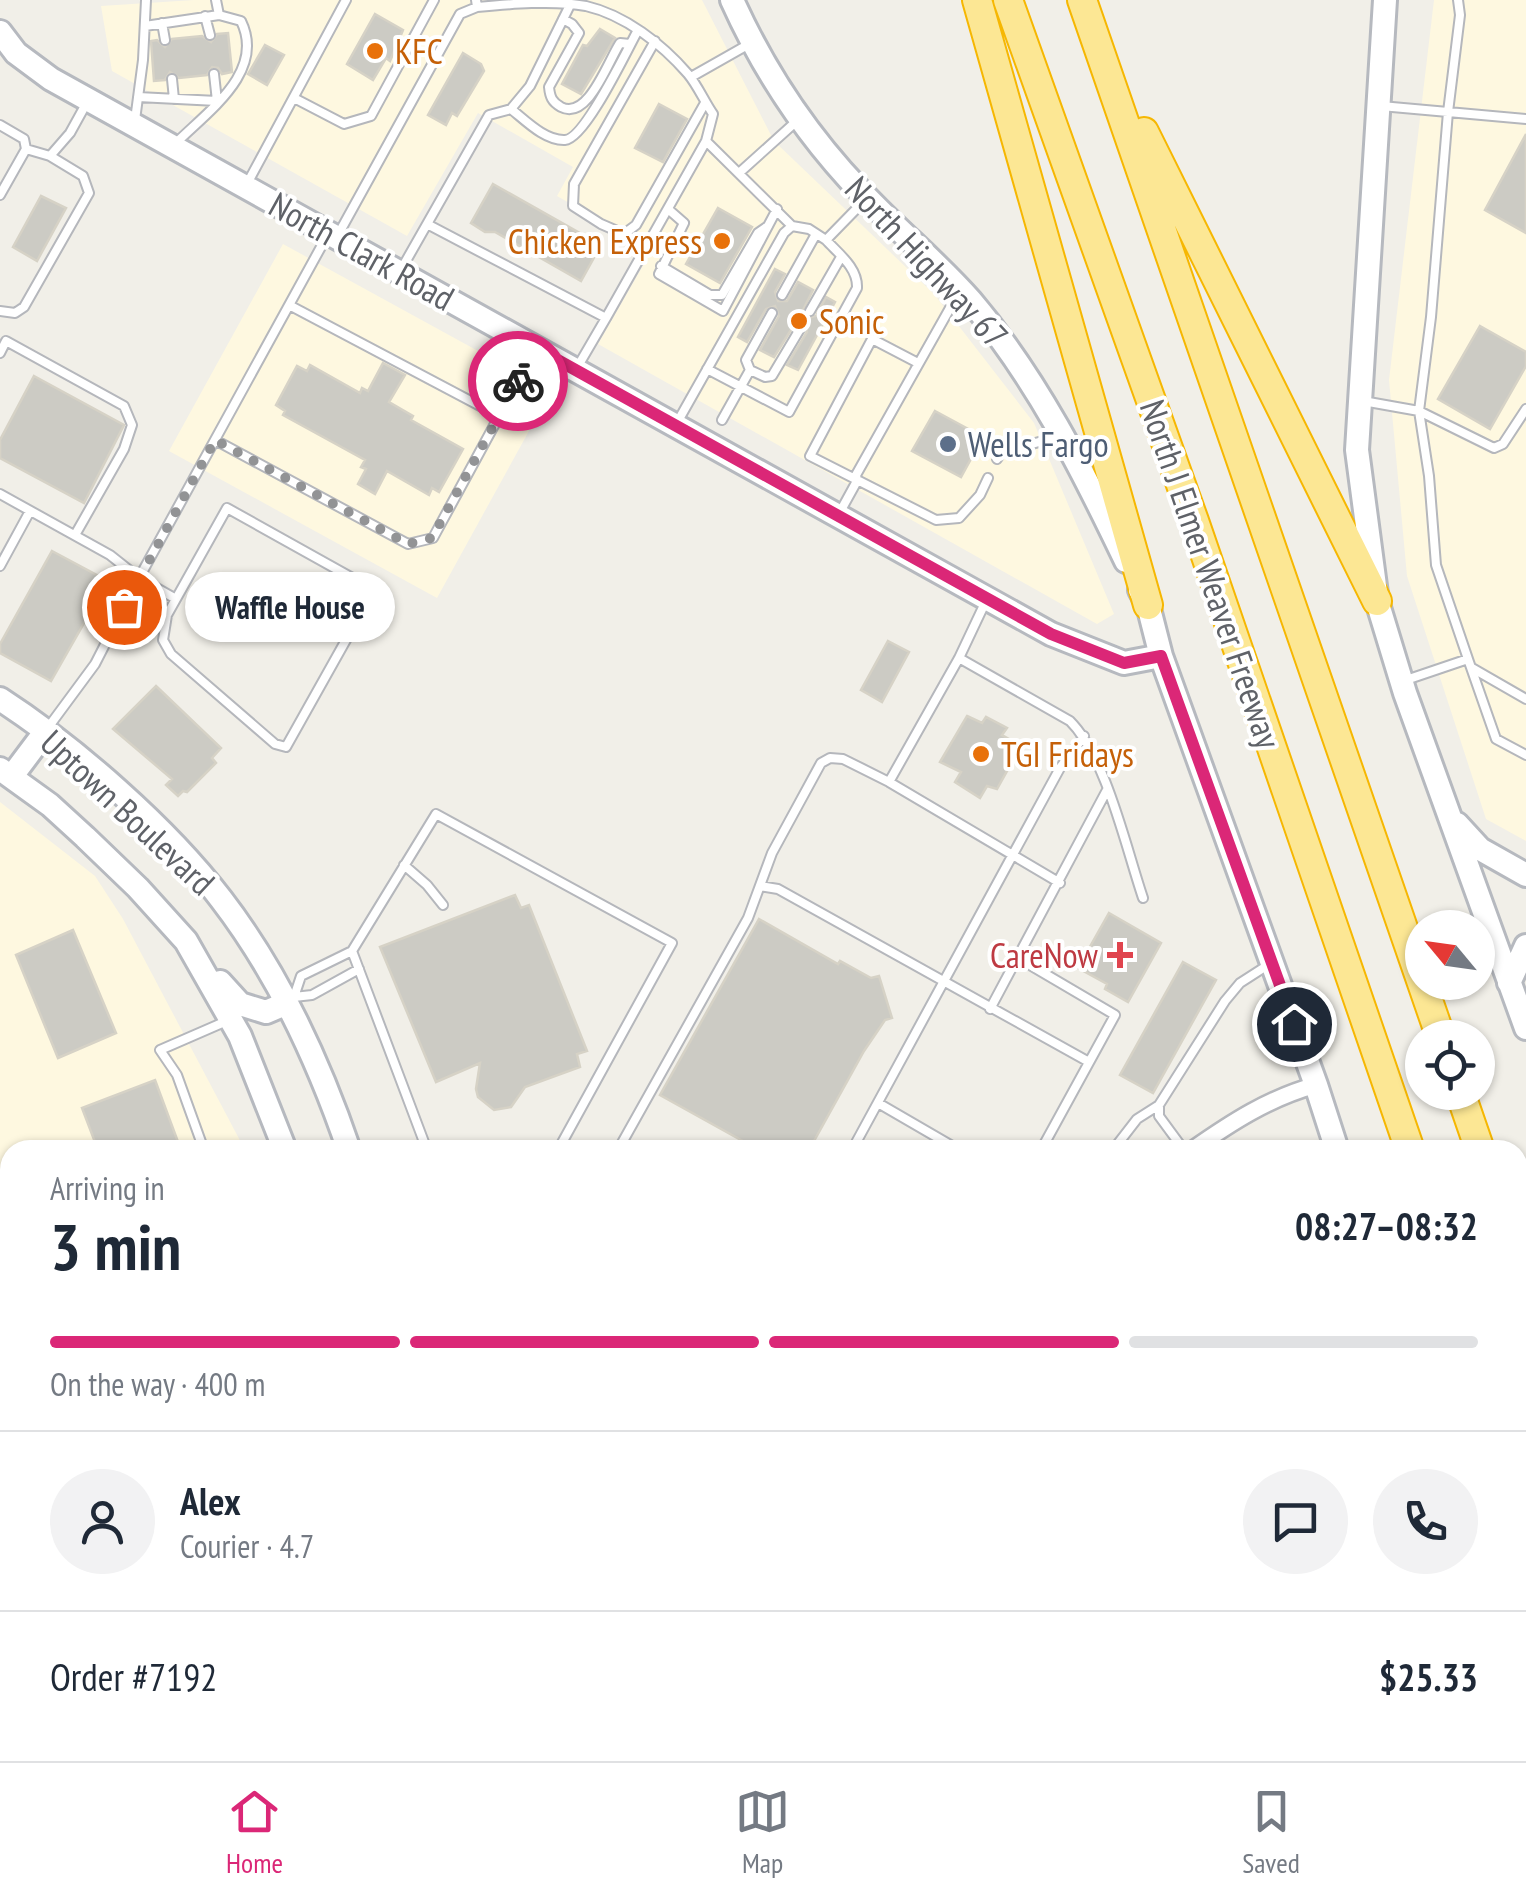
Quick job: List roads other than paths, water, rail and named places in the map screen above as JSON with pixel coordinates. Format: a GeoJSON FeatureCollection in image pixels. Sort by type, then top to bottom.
{"type":"FeatureCollection","features":[{"type":"Feature","properties":{"kind":"highway"},"geometry":{"type":"LineString","coordinates":[[977,0],[1148,605]]}},
{"type":"Feature","properties":{"kind":"highway","name":"North J Elmer Weaver Freeway"},"geometry":{"type":"LineString","coordinates":[[1008,0],[1187,502],[1407,1140]]}},
{"type":"Feature","properties":{"kind":"highway","name":"North J Elmer Weaver Freeway"},"geometry":{"type":"LineString","coordinates":[[1082,0],[1435,1020]]}},
{"type":"Feature","properties":{"kind":"highway"},"geometry":{"type":"LineString","coordinates":[[1108,75],[1123,91],[1378,601]]}},
{"type":"Feature","properties":{"kind":"highway"},"geometry":{"type":"LineString","coordinates":[[1466,1110],[1477,1140]]}},
{"type":"Feature","properties":{"kind":"street"},"geometry":{"type":"LineString","coordinates":[[1385,0],[1357,450],[1378,601],[1448,815],[1526,1028]]}},
{"type":"Feature","properties":{"kind":"street","name":"North Highway 67"},"geometry":{"type":"LineString","coordinates":[[738,4],[751,43],[799,120],[868,198],[961,290],[1024,370],[1062,435],[1148,605],[1161,656],[1333,1140]]}},
{"type":"Feature","properties":{"kind":"street","name":"North Clark Road"},"geometry":{"type":"LineString","coordinates":[[0,32],[16,53],[51,79],[1051,634],[1124,663],[1161,656]]}},
{"type":"Feature","properties":{"kind":"street","name":"Uptown Boulevard"},"geometry":{"type":"LineString","coordinates":[[0,698],[160,832],[220,898],[290,1000],[325,1078],[346,1140]]}},
{"type":"Feature","properties":{"kind":"street"},"geometry":{"type":"LineString","coordinates":[[4,779],[45,732]]}},
{"type":"Feature","properties":{"kind":"street","name":"Uptown Boulevard"},"geometry":{"type":"LineString","coordinates":[[4,779],[84,836],[186,941],[230,1020],[282,1140]]}},
{"type":"Feature","properties":{"kind":"street"},"geometry":{"type":"LineString","coordinates":[[1448,815],[1480,849],[1526,875]]}},
{"type":"Feature","properties":{"kind":"street"},"geometry":{"type":"LineString","coordinates":[[186,941],[240,1004],[266,1012],[290,1000]]}},
{"type":"Feature","properties":{"kind":"street"},"geometry":{"type":"LineString","coordinates":[[1509,982],[1526,946]]}},
{"type":"Feature","properties":{"kind":"street"},"geometry":{"type":"LineString","coordinates":[[1204,1140],[1279,1095],[1316,1085]]}},
{"type":"Feature","properties":{"kind":"lane"},"geometry":{"type":"LineString","coordinates":[[134,124],[146,0]]}},
{"type":"Feature","properties":{"kind":"lane"},"geometry":{"type":"LineString","coordinates":[[216,0],[220,15]]}},
{"type":"Feature","properties":{"kind":"lane"},"geometry":{"type":"LineString","coordinates":[[246,186],[346,0]]}},
{"type":"Feature","properties":{"kind":"lane"},"geometry":{"type":"LineString","coordinates":[[294,98],[344,124],[371,116],[434,0]]}},
{"type":"Feature","properties":{"kind":"lane"},"geometry":{"type":"LineString","coordinates":[[1458,0],[1460,15],[1419,411],[1436,564],[1496,739],[1523,754],[1526,743]]}},
{"type":"Feature","properties":{"kind":"lane"},"geometry":{"type":"LineString","coordinates":[[1460,15],[1468,0]]}},
{"type":"Feature","properties":{"kind":"lane"},"geometry":{"type":"LineString","coordinates":[[45,732],[95,664],[289,305],[460,14],[476,3],[586,6],[638,30],[655,41],[691,77],[713,114],[706,141],[576,370]]}},
{"type":"Feature","properties":{"kind":"lane"},"geometry":{"type":"LineString","coordinates":[[400,272],[489,116],[511,108],[530,86],[570,5]]}},
{"type":"Feature","properties":{"kind":"lane"},"geometry":{"type":"LineString","coordinates":[[144,26],[220,15],[241,21],[250,39],[242,74],[173,146]]}},
{"type":"Feature","properties":{"kind":"lane"},"geometry":{"type":"LineString","coordinates":[[205,16],[210,35]]}},
{"type":"Feature","properties":{"kind":"lane"},"geometry":{"type":"LineString","coordinates":[[562,19],[579,33],[550,88],[550,96],[569,110],[581,107],[590,97],[620,43],[630,44]]}},
{"type":"Feature","properties":{"kind":"lane"},"geometry":{"type":"LineString","coordinates":[[162,24],[164,40]]}},
{"type":"Feature","properties":{"kind":"lane"},"geometry":{"type":"LineString","coordinates":[[511,108],[539,131],[554,138],[572,138],[598,102],[638,30]]}},
{"type":"Feature","properties":{"kind":"lane"},"geometry":{"type":"LineString","coordinates":[[655,41],[574,184],[574,206],[600,224],[624,234],[636,225],[706,103]]}},
{"type":"Feature","properties":{"kind":"lane"},"geometry":{"type":"LineString","coordinates":[[691,77],[751,43]]}},
{"type":"Feature","properties":{"kind":"lane"},"geometry":{"type":"LineString","coordinates":[[214,74],[218,101]]}},
{"type":"Feature","properties":{"kind":"lane"},"geometry":{"type":"LineString","coordinates":[[172,79],[174,99]]}},
{"type":"Feature","properties":{"kind":"lane"},"geometry":{"type":"LineString","coordinates":[[138,97],[218,101]]}},
{"type":"Feature","properties":{"kind":"lane"},"geometry":{"type":"LineString","coordinates":[[50,156],[70,134],[88,99]]}},
{"type":"Feature","properties":{"kind":"lane"},"geometry":{"type":"LineString","coordinates":[[1376,106],[1526,119]]}},
{"type":"Feature","properties":{"kind":"lane"},"geometry":{"type":"LineString","coordinates":[[739,173],[799,120]]}},
{"type":"Feature","properties":{"kind":"lane"},"geometry":{"type":"LineString","coordinates":[[0,124],[24,139],[26,150],[0,194]]}},
{"type":"Feature","properties":{"kind":"lane"},"geometry":{"type":"LineString","coordinates":[[706,141],[792,226],[826,240],[857,277],[857,288],[789,412],[708,369]]}},
{"type":"Feature","properties":{"kind":"lane"},"geometry":{"type":"LineString","coordinates":[[0,311],[15,313],[24,307],[89,193],[84,176],[50,156],[26,150]]}},
{"type":"Feature","properties":{"kind":"lane"},"geometry":{"type":"LineString","coordinates":[[826,240],[868,198]]}},
{"type":"Feature","properties":{"kind":"lane"},"geometry":{"type":"LineString","coordinates":[[668,209],[684,223],[659,274],[723,311],[777,209]]}},
{"type":"Feature","properties":{"kind":"lane"},"geometry":{"type":"LineString","coordinates":[[427,224],[606,318]]}},
{"type":"Feature","properties":{"kind":"lane"},"geometry":{"type":"LineString","coordinates":[[661,266],[710,295],[722,295],[758,232],[768,226]]}},
{"type":"Feature","properties":{"kind":"lane"},"geometry":{"type":"LineString","coordinates":[[675,425],[792,226]]}},
{"type":"Feature","properties":{"kind":"lane"},"geometry":{"type":"LineString","coordinates":[[782,295],[816,234]]}},
{"type":"Feature","properties":{"kind":"lane"},"geometry":{"type":"LineString","coordinates":[[810,311],[841,257]]}},
{"type":"Feature","properties":{"kind":"lane"},"geometry":{"type":"LineString","coordinates":[[838,516],[857,481],[856,474],[961,290]]}},
{"type":"Feature","properties":{"kind":"lane"},"geometry":{"type":"LineString","coordinates":[[289,305],[499,416]]}},
{"type":"Feature","properties":{"kind":"lane"},"geometry":{"type":"LineString","coordinates":[[772,313],[746,360],[750,370],[772,376],[800,330]]}},
{"type":"Feature","properties":{"kind":"lane"},"geometry":{"type":"LineString","coordinates":[[918,363],[872,339],[810,456],[936,520],[959,518],[980,495],[988,478]]}},
{"type":"Feature","properties":{"kind":"lane"},"geometry":{"type":"LineString","coordinates":[[0,352],[3,340],[124,406],[132,425],[124,449],[75,535]]}},
{"type":"Feature","properties":{"kind":"lane"},"geometry":{"type":"LineString","coordinates":[[215,440],[408,544],[432,538],[536,348]]}},
{"type":"Feature","properties":{"kind":"lane"},"geometry":{"type":"LineString","coordinates":[[722,420],[750,370]]}},
{"type":"Feature","properties":{"kind":"lane"},"geometry":{"type":"LineString","coordinates":[[1360,401],[1419,411],[1494,448],[1503,444],[1526,409]]}},
{"type":"Feature","properties":{"kind":"lane"},"geometry":{"type":"LineString","coordinates":[[997,459],[1000,452],[1062,435]]}},
{"type":"Feature","properties":{"kind":"lane"},"geometry":{"type":"LineString","coordinates":[[0,494],[75,535],[176,599]]}},
{"type":"Feature","properties":{"kind":"lane"},"geometry":{"type":"LineString","coordinates":[[227,508],[374,590],[286,747],[275,744],[171,654],[163,640],[167,615],[176,599],[227,508]]}},
{"type":"Feature","properties":{"kind":"lane"},"geometry":{"type":"LineString","coordinates":[[0,566],[30,510]]}},
{"type":"Feature","properties":{"kind":"lane"},"geometry":{"type":"LineString","coordinates":[[889,782],[959,658],[987,599]]}},
{"type":"Feature","properties":{"kind":"lane"},"geometry":{"type":"LineString","coordinates":[[959,658],[1070,721],[1084,736],[1107,790],[1143,898]]}},
{"type":"Feature","properties":{"kind":"lane"},"geometry":{"type":"LineString","coordinates":[[1402,682],[1470,663],[1526,699]]}},
{"type":"Feature","properties":{"kind":"lane"},"geometry":{"type":"LineString","coordinates":[[858,1140],[1060,768],[1084,736]]}},
{"type":"Feature","properties":{"kind":"lane"},"geometry":{"type":"LineString","coordinates":[[624,1140],[748,918],[772,853],[821,763],[830,758],[843,759],[889,782],[1060,883]]}},
{"type":"Feature","properties":{"kind":"lane"},"geometry":{"type":"LineString","coordinates":[[990,1009],[1107,790]]}},
{"type":"Feature","properties":{"kind":"lane"},"geometry":{"type":"LineString","coordinates":[[290,1000],[301,976],[352,950],[436,814],[672,943],[564,1140]]}},
{"type":"Feature","properties":{"kind":"lane"},"geometry":{"type":"LineString","coordinates":[[404,865],[443,905]]}},
{"type":"Feature","properties":{"kind":"lane"},"geometry":{"type":"LineString","coordinates":[[760,886],[778,889],[1089,1062]]}},
{"type":"Feature","properties":{"kind":"lane"},"geometry":{"type":"LineString","coordinates":[[352,950],[423,1140]]}},
{"type":"Feature","properties":{"kind":"lane"},"geometry":{"type":"LineString","coordinates":[[1018,958],[1115,1015],[1047,1140]]}},
{"type":"Feature","properties":{"kind":"lane"},"geometry":{"type":"LineString","coordinates":[[1121,1140],[1137,1119],[1159,1105],[1240,983],[1272,962]]}},
{"type":"Feature","properties":{"kind":"lane"},"geometry":{"type":"LineString","coordinates":[[290,1000],[312,995],[360,969]]}},
{"type":"Feature","properties":{"kind":"lane"},"geometry":{"type":"LineString","coordinates":[[200,1140],[176,1075],[160,1050],[230,1020]]}},
{"type":"Feature","properties":{"kind":"lane"},"geometry":{"type":"LineString","coordinates":[[878,1103],[942,1140]]}},
{"type":"Feature","properties":{"kind":"lane"},"geometry":{"type":"LineString","coordinates":[[1159,1105],[1159,1116],[1179,1140]]}},
{"type":"Feature","properties":{"kind":"place","name":"KFC"},"geometry":{"type":"Point","coordinates":[375,51]}},
{"type":"Feature","properties":{"kind":"place","name":"Chicken Express"},"geometry":{"type":"Point","coordinates":[722,241]}},
{"type":"Feature","properties":{"kind":"place","name":"Sonic"},"geometry":{"type":"Point","coordinates":[799,321]}},
{"type":"Feature","properties":{"kind":"place","name":"Wells Fargo"},"geometry":{"type":"Point","coordinates":[948,444]}},
{"type":"Feature","properties":{"kind":"place","name":"Waffle House"},"geometry":{"type":"Point","coordinates":[124,607]}},
{"type":"Feature","properties":{"kind":"place","name":"TGI Fridays"},"geometry":{"type":"Point","coordinates":[981,754]}},
{"type":"Feature","properties":{"kind":"place","name":"CareNow"},"geometry":{"type":"Point","coordinates":[1120,955]}}]}
